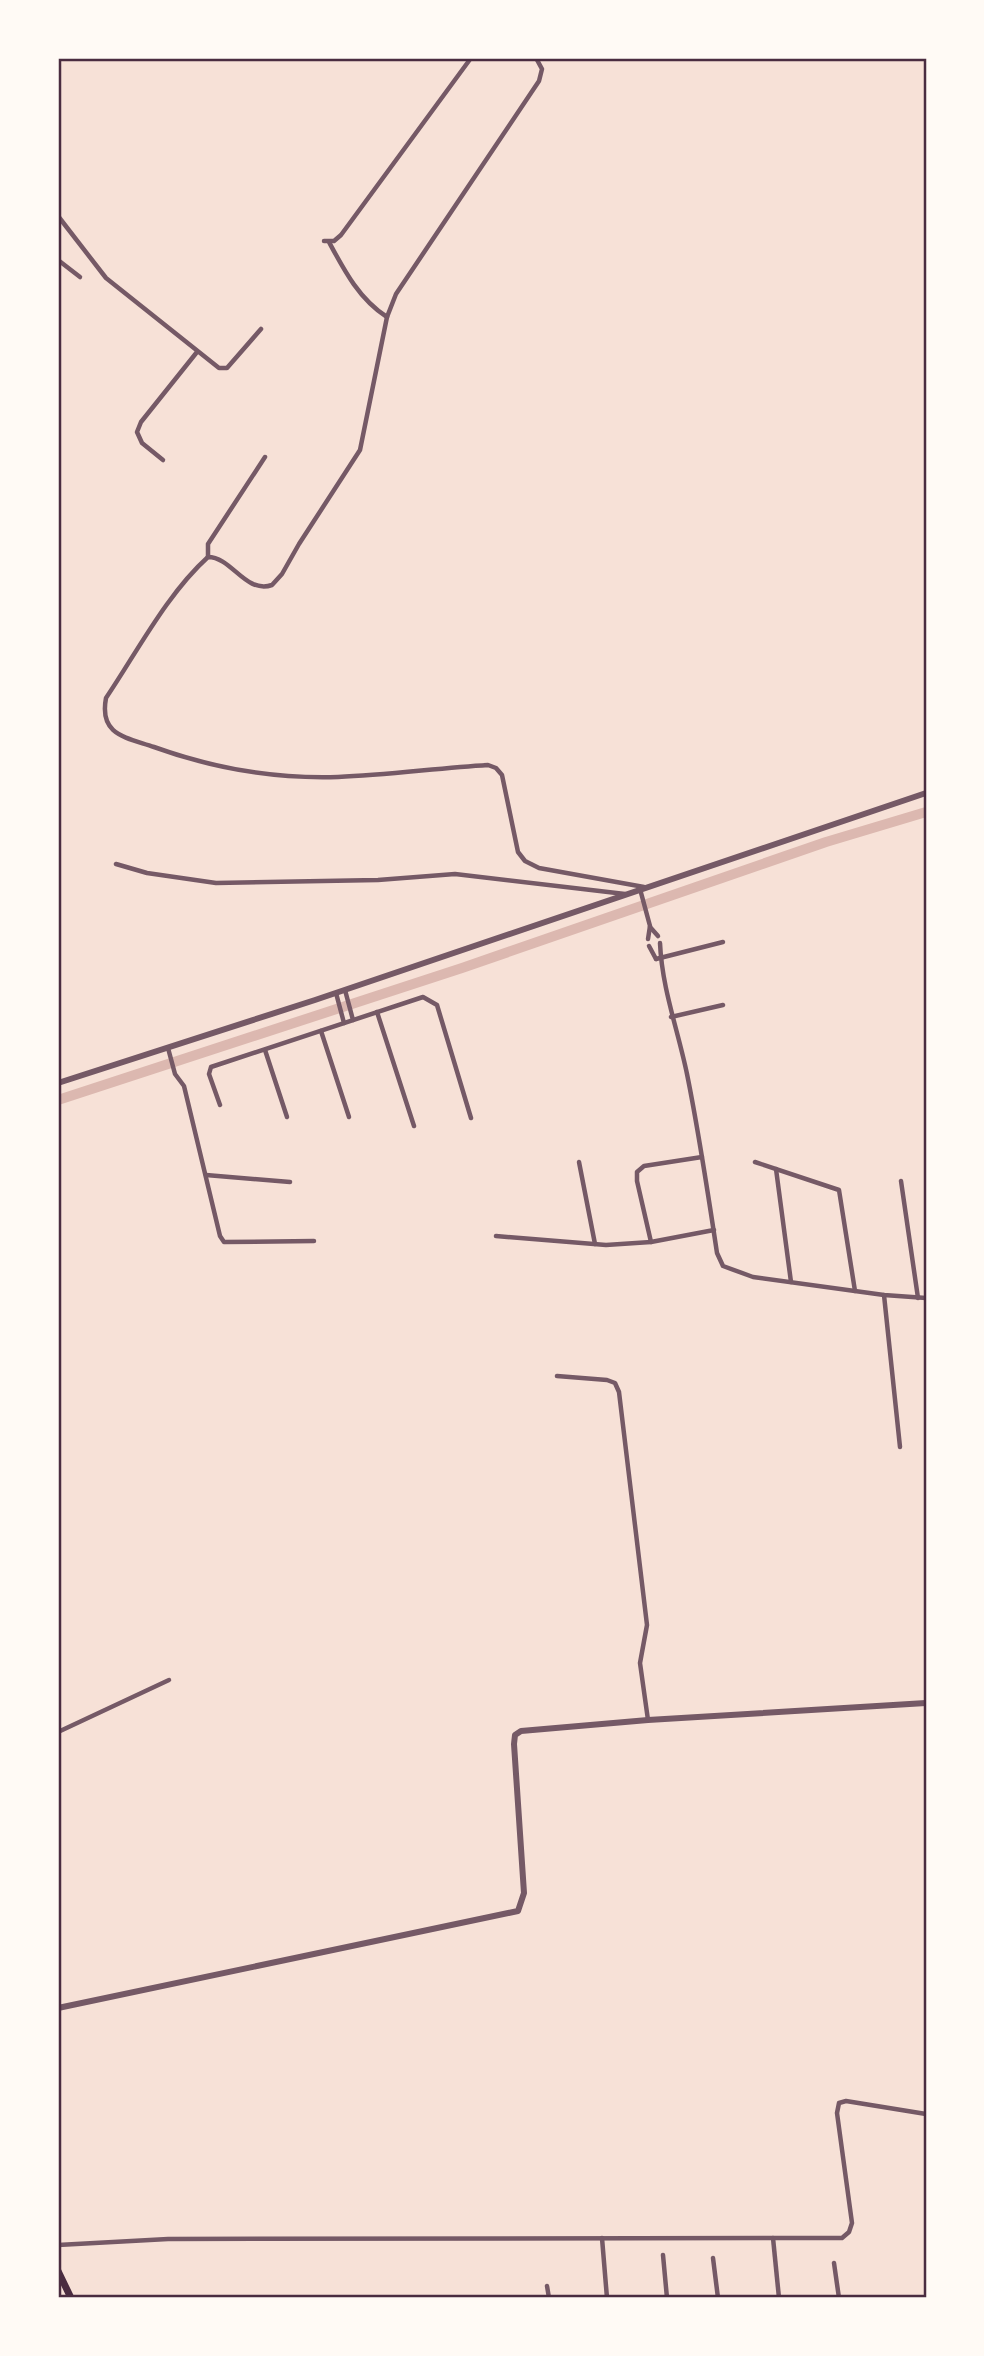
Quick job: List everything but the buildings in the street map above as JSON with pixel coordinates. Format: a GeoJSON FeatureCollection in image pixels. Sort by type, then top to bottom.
{"type":"FeatureCollection","features":[{"type":"Feature","properties":{"kind":"main road"},"geometry":{"type":"LineString","coordinates":[[58,2271],[71,2298]]}},
{"type":"Feature","properties":{"kind":"street"},"geometry":{"type":"LineString","coordinates":[[387,317],[359,293],[327,241],[341,235],[471,58]]}},
{"type":"Feature","properties":{"kind":"street"},"geometry":{"type":"LineString","coordinates":[[208,557],[216,557],[253,585],[272,585],[282,574],[360,450],[387,317],[396,294],[539,81],[542,69],[536,58]]}},
{"type":"Feature","properties":{"kind":"street"},"geometry":{"type":"LineString","coordinates":[[58,216],[106,278],[219,368],[227,368],[261,329]]}},
{"type":"Feature","properties":{"kind":"street"},"geometry":{"type":"LineString","coordinates":[[58,260],[80,277]]}},
{"type":"Feature","properties":{"kind":"street"},"geometry":{"type":"LineString","coordinates":[[163,460],[142,443],[137,432],[141,422],[180,370],[197,352]]}},
{"type":"Feature","properties":{"kind":"street"},"geometry":{"type":"LineString","coordinates":[[265,457],[208,544],[208,557],[180,586],[106,698],[103,712],[112,730],[176,755],[250,772],[292,776],[338,777],[488,765],[496,768],[502,775],[518,852],[525,860],[539,869],[642,888]]}},
{"type":"Feature","properties":{"kind":"street"},"geometry":{"type":"LineString","coordinates":[[58,1083],[337,996],[642,888],[926,793]]}},
{"type":"Feature","properties":{"kind":"street"},"geometry":{"type":"LineString","coordinates":[[116,864],[147,873],[216,883],[340,882],[455,874],[625,894]]}},
{"type":"Feature","properties":{"kind":"street"},"geometry":{"type":"LineString","coordinates":[[642,888],[650,926],[648,939]]}},
{"type":"Feature","properties":{"kind":"street"},"geometry":{"type":"LineString","coordinates":[[650,926],[658,936]]}},
{"type":"Feature","properties":{"kind":"street"},"geometry":{"type":"LineString","coordinates":[[658,958],[723,942]]}},
{"type":"Feature","properties":{"kind":"street"},"geometry":{"type":"LineString","coordinates":[[658,958],[660,943]]}},
{"type":"Feature","properties":{"kind":"street"},"geometry":{"type":"LineString","coordinates":[[649,946],[661,966],[686,1071],[718,1253],[723,1266],[753,1277],[926,1298]]}},
{"type":"Feature","properties":{"kind":"street"},"geometry":{"type":"LineString","coordinates":[[345,993],[353,1020]]}},
{"type":"Feature","properties":{"kind":"street"},"geometry":{"type":"LineString","coordinates":[[337,996],[344,1023]]}},
{"type":"Feature","properties":{"kind":"street"},"geometry":{"type":"LineString","coordinates":[[220,1105],[209,1074],[211,1067],[423,997],[437,1005],[471,1118]]}},
{"type":"Feature","properties":{"kind":"street"},"geometry":{"type":"LineString","coordinates":[[671,1017],[723,1004]]}},
{"type":"Feature","properties":{"kind":"street"},"geometry":{"type":"LineString","coordinates":[[377,1012],[414,1126]]}},
{"type":"Feature","properties":{"kind":"street"},"geometry":{"type":"LineString","coordinates":[[321,1031],[349,1117]]}},
{"type":"Feature","properties":{"kind":"street"},"geometry":{"type":"LineString","coordinates":[[168,1048],[175,1073],[184,1086],[220,1236],[224,1242],[314,1241]]}},
{"type":"Feature","properties":{"kind":"street"},"geometry":{"type":"LineString","coordinates":[[265,1050],[287,1117]]}},
{"type":"Feature","properties":{"kind":"street"},"geometry":{"type":"LineString","coordinates":[[652,1242],[637,1172],[644,1166],[702,1157]]}},
{"type":"Feature","properties":{"kind":"street"},"geometry":{"type":"LineString","coordinates":[[579,1162],[594,1244]]}},
{"type":"Feature","properties":{"kind":"street"},"geometry":{"type":"LineString","coordinates":[[755,1162],[839,1190],[855,1291]]}},
{"type":"Feature","properties":{"kind":"street"},"geometry":{"type":"LineString","coordinates":[[776,1169],[791,1282]]}},
{"type":"Feature","properties":{"kind":"street"},"geometry":{"type":"LineString","coordinates":[[206,1175],[290,1182]]}},
{"type":"Feature","properties":{"kind":"street"},"geometry":{"type":"LineString","coordinates":[[901,1181],[918,1298]]}},
{"type":"Feature","properties":{"kind":"street"},"geometry":{"type":"LineString","coordinates":[[496,1236],[594,1244],[652,1242],[714,1230]]}},
{"type":"Feature","properties":{"kind":"street"},"geometry":{"type":"LineString","coordinates":[[884,1295],[900,1447]]}},
{"type":"Feature","properties":{"kind":"street"},"geometry":{"type":"LineString","coordinates":[[557,1376],[607,1380],[615,1383],[619,1392],[647,1625],[640,1663],[648,1720]]}},
{"type":"Feature","properties":{"kind":"street"},"geometry":{"type":"LineString","coordinates":[[58,1732],[169,1680]]}},
{"type":"Feature","properties":{"kind":"street"},"geometry":{"type":"LineString","coordinates":[[58,2008],[518,1911],[524,1893],[514,1744],[515,1735],[521,1731],[648,1720],[926,1703]]}},
{"type":"Feature","properties":{"kind":"street"},"geometry":{"type":"LineString","coordinates":[[58,2245],[168,2239],[842,2238],[849,2232],[852,2223],[837,2113],[839,2103],[846,2101],[926,2114]]}},
{"type":"Feature","properties":{"kind":"street"},"geometry":{"type":"LineString","coordinates":[[602,2238],[607,2298]]}},
{"type":"Feature","properties":{"kind":"street"},"geometry":{"type":"LineString","coordinates":[[773,2238],[779,2298]]}},
{"type":"Feature","properties":{"kind":"street"},"geometry":{"type":"LineString","coordinates":[[663,2255],[667,2298]]}},
{"type":"Feature","properties":{"kind":"street"},"geometry":{"type":"LineString","coordinates":[[713,2258],[718,2298]]}},
{"type":"Feature","properties":{"kind":"street"},"geometry":{"type":"LineString","coordinates":[[834,2263],[839,2298]]}},
{"type":"Feature","properties":{"kind":"street"},"geometry":{"type":"LineString","coordinates":[[547,2286],[549,2298]]}},
{"type":"Feature","properties":{"kind":"waterway"},"geometry":{"type":"LineString","coordinates":[[58,1100],[462,968],[826,842],[926,812]]}}]}
